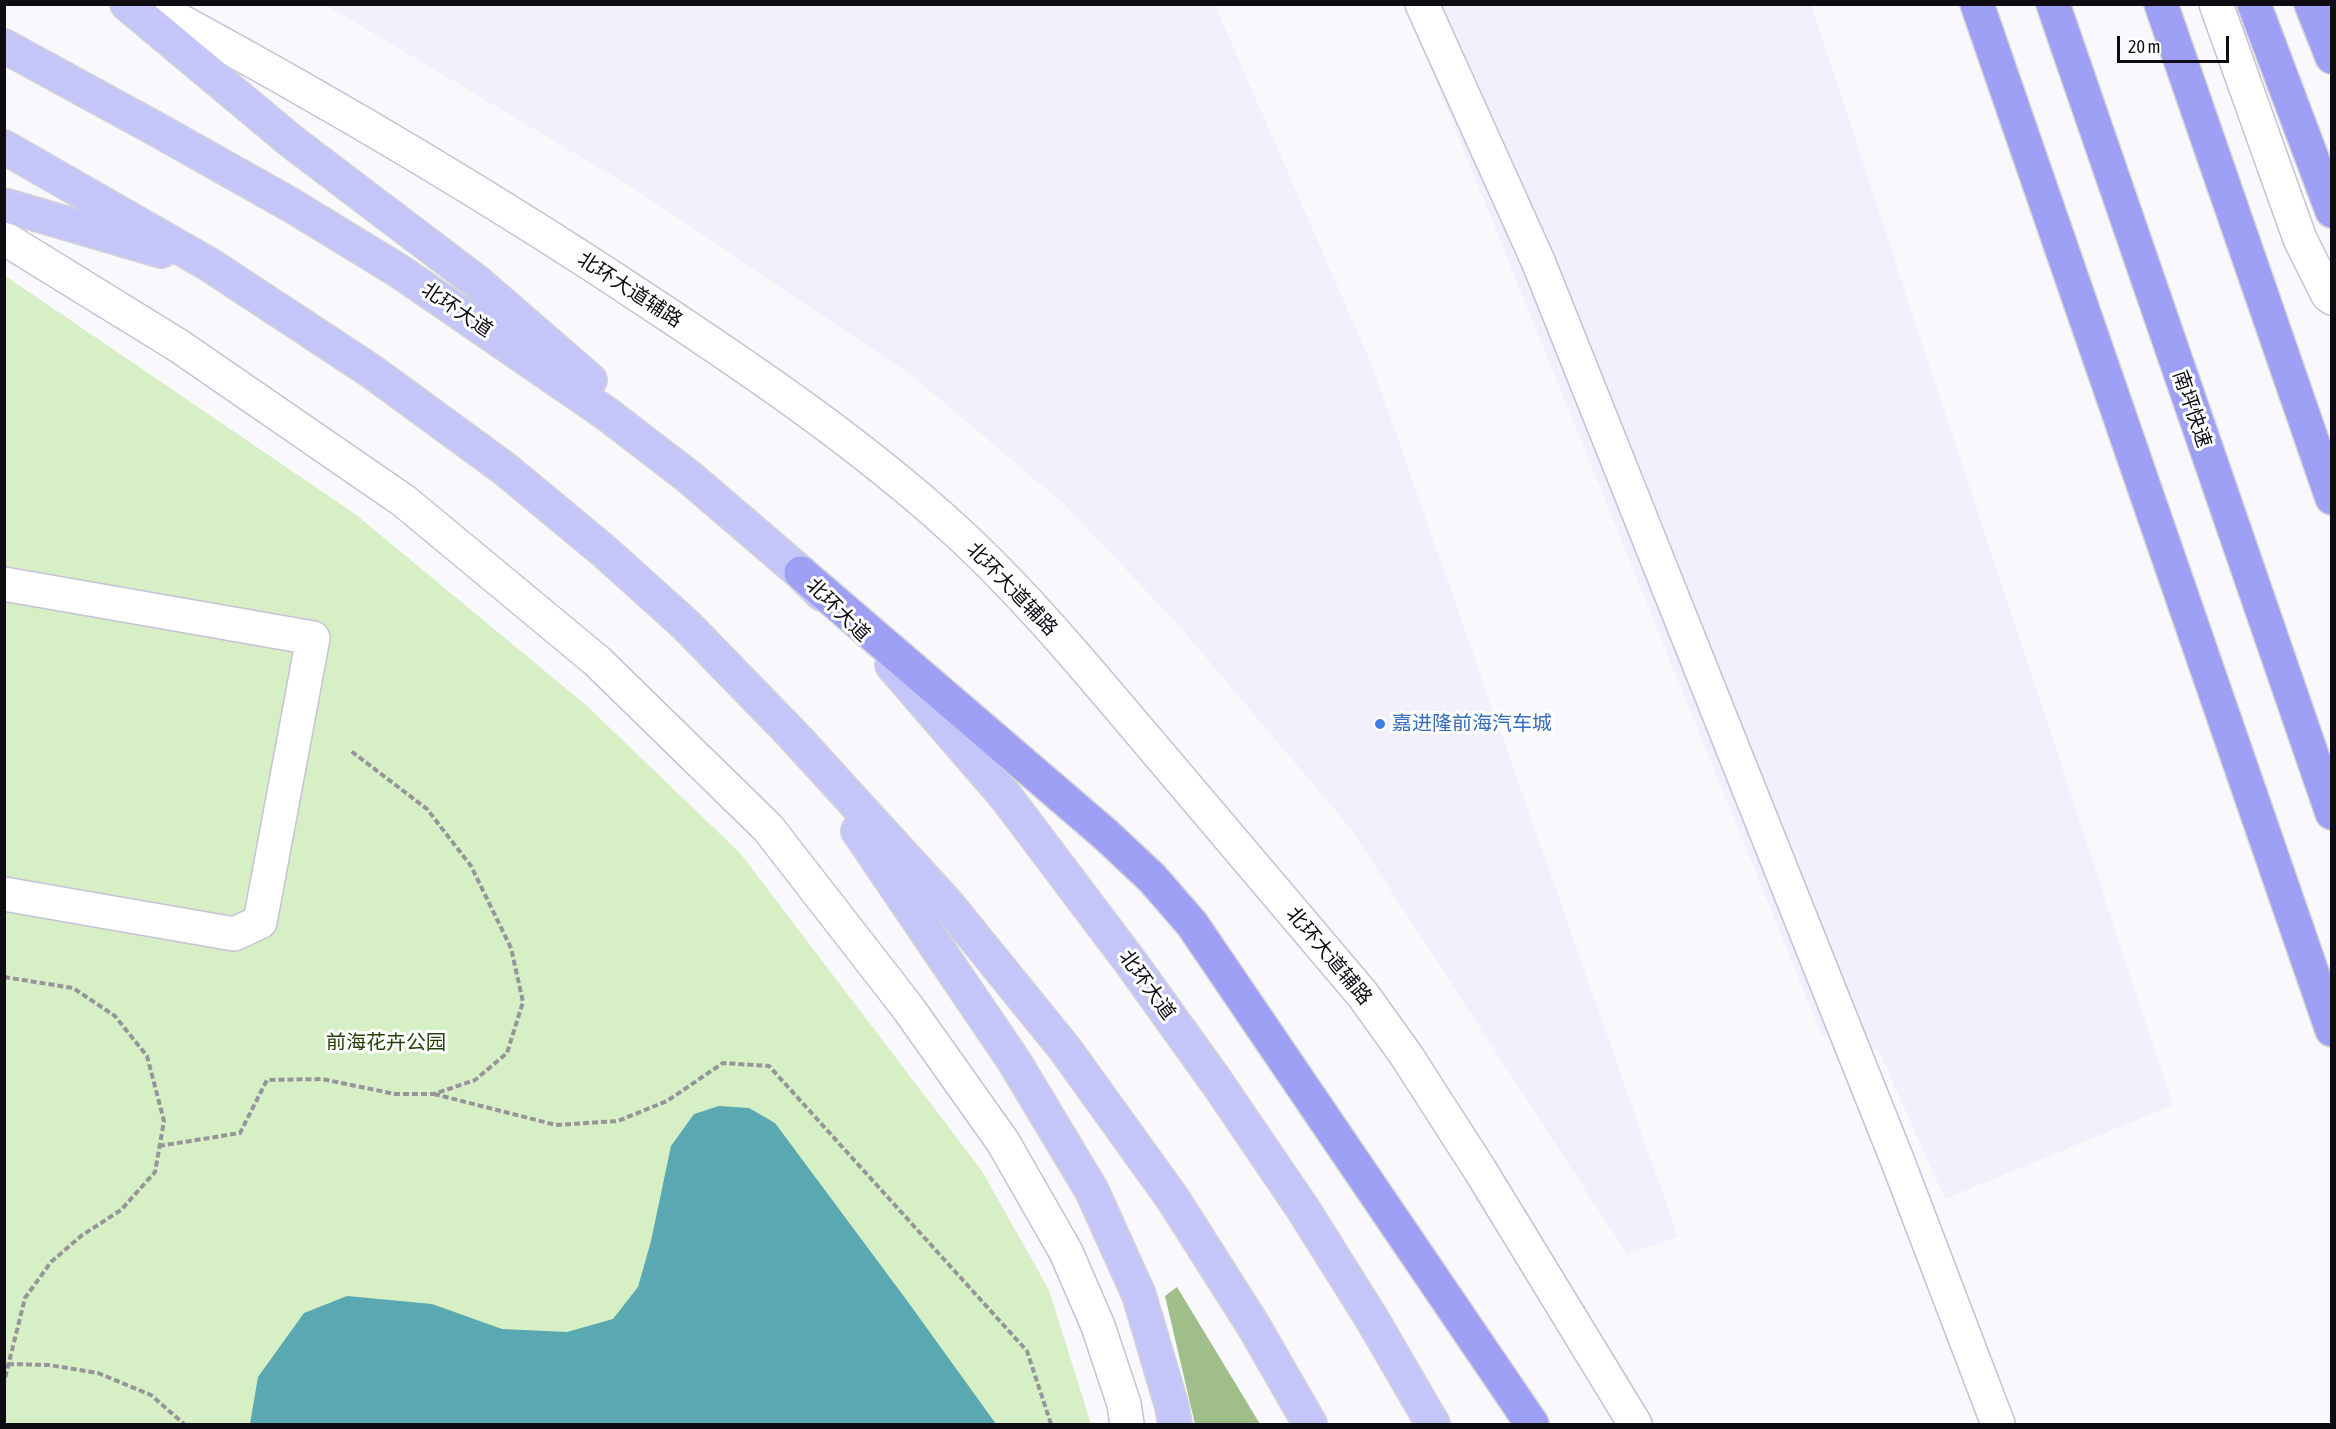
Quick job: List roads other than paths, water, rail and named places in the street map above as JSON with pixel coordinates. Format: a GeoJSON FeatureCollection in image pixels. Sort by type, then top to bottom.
{"type":"FeatureCollection","features":[{"type":"Feature","properties":{"kind":"highway"},"geometry":{"type":"LineString","coordinates":[[1977,4],[2331,1030]]}},
{"type":"Feature","properties":{"kind":"highway","name":"南坪快速"},"geometry":{"type":"LineString","coordinates":[[2053,4],[2331,813]]}},
{"type":"Feature","properties":{"kind":"highway"},"geometry":{"type":"LineString","coordinates":[[2161,4],[2331,498]]}},
{"type":"Feature","properties":{"kind":"highway"},"geometry":{"type":"LineString","coordinates":[[2254,4],[2331,211]]}},
{"type":"Feature","properties":{"kind":"highway"},"geometry":{"type":"LineString","coordinates":[[2312,4],[2331,57]]}},
{"type":"Feature","properties":{"kind":"highway"},"geometry":{"type":"LineString","coordinates":[[801,573],[1105,834],[1152,878],[1192,924],[1532,1425]]}},
{"type":"Feature","properties":{"kind":"main road"},"geometry":{"type":"LineString","coordinates":[[127,4],[291,141],[477,282],[577,368],[801,573]]}},
{"type":"Feature","properties":{"kind":"main road","name":"北环大道"},"geometry":{"type":"LineString","coordinates":[[4,46],[188,146],[399,271],[607,414],[689,477],[801,573],[887,659],[999,788],[1132,964],[1303,1209],[1372,1320],[1432,1425]]}},
{"type":"Feature","properties":{"kind":"main road"},"geometry":{"type":"LineString","coordinates":[[4,147],[210,265],[371,371],[505,469],[605,552],[686,625],[794,735],[949,906],[1065,1049],[1173,1199],[1253,1325],[1310,1425]]}},
{"type":"Feature","properties":{"kind":"main road"},"geometry":{"type":"LineString","coordinates":[[4,205],[210,265]]}},
{"type":"Feature","properties":{"kind":"main road"},"geometry":{"type":"LineString","coordinates":[[794,735],[1014,1061],[1092,1191],[1139,1295],[1172,1407],[1175,1425]]}},
{"type":"Feature","properties":{"kind":"street","name":"北环大道辅路"},"geometry":{"type":"LineString","coordinates":[[148,4],[248,57],[479,192],[610,276],[739,362],[853,446],[952,528],[1036,609],[1364,995],[1406,1055],[1480,1170],[1635,1425]]}},
{"type":"Feature","properties":{"kind":"street"},"geometry":{"type":"LineString","coordinates":[[1422,4],[1538,261],[1898,1162],[1998,1425]]}},
{"type":"Feature","properties":{"kind":"street"},"geometry":{"type":"LineString","coordinates":[[2216,4],[2300,239],[2330,300]]}},
{"type":"Feature","properties":{"kind":"street"},"geometry":{"type":"LineString","coordinates":[[4,238],[179,346],[404,501],[597,662],[768,828],[908,1008],[1003,1142],[1066,1251],[1098,1326],[1124,1404],[1127,1425]]}},
{"type":"Feature","properties":{"kind":"street"},"geometry":{"type":"LineString","coordinates":[[4,584],[313,638],[260,922],[234,934],[4,894]]}},
{"type":"Feature","properties":{"kind":"water"},"geometry":{"type":"Polygon","coordinates":[[[719,1106],[749,1108],[775,1123],[996,1424],[250,1424],[258,1377],[304,1313],[347,1296],[432,1304],[502,1329],[567,1332],[613,1319],[638,1287],[651,1241],[671,1146],[694,1114],[719,1106]]]}},
{"type":"Feature","properties":{"kind":"place","name":"嘉进隆前海汽车城"},"geometry":{"type":"Point","coordinates":[1380,724]}},
{"type":"Feature","properties":{"kind":"park label","name":"前海花卉公园"},"geometry":{"type":"Point","coordinates":[386,1043]}}]}
